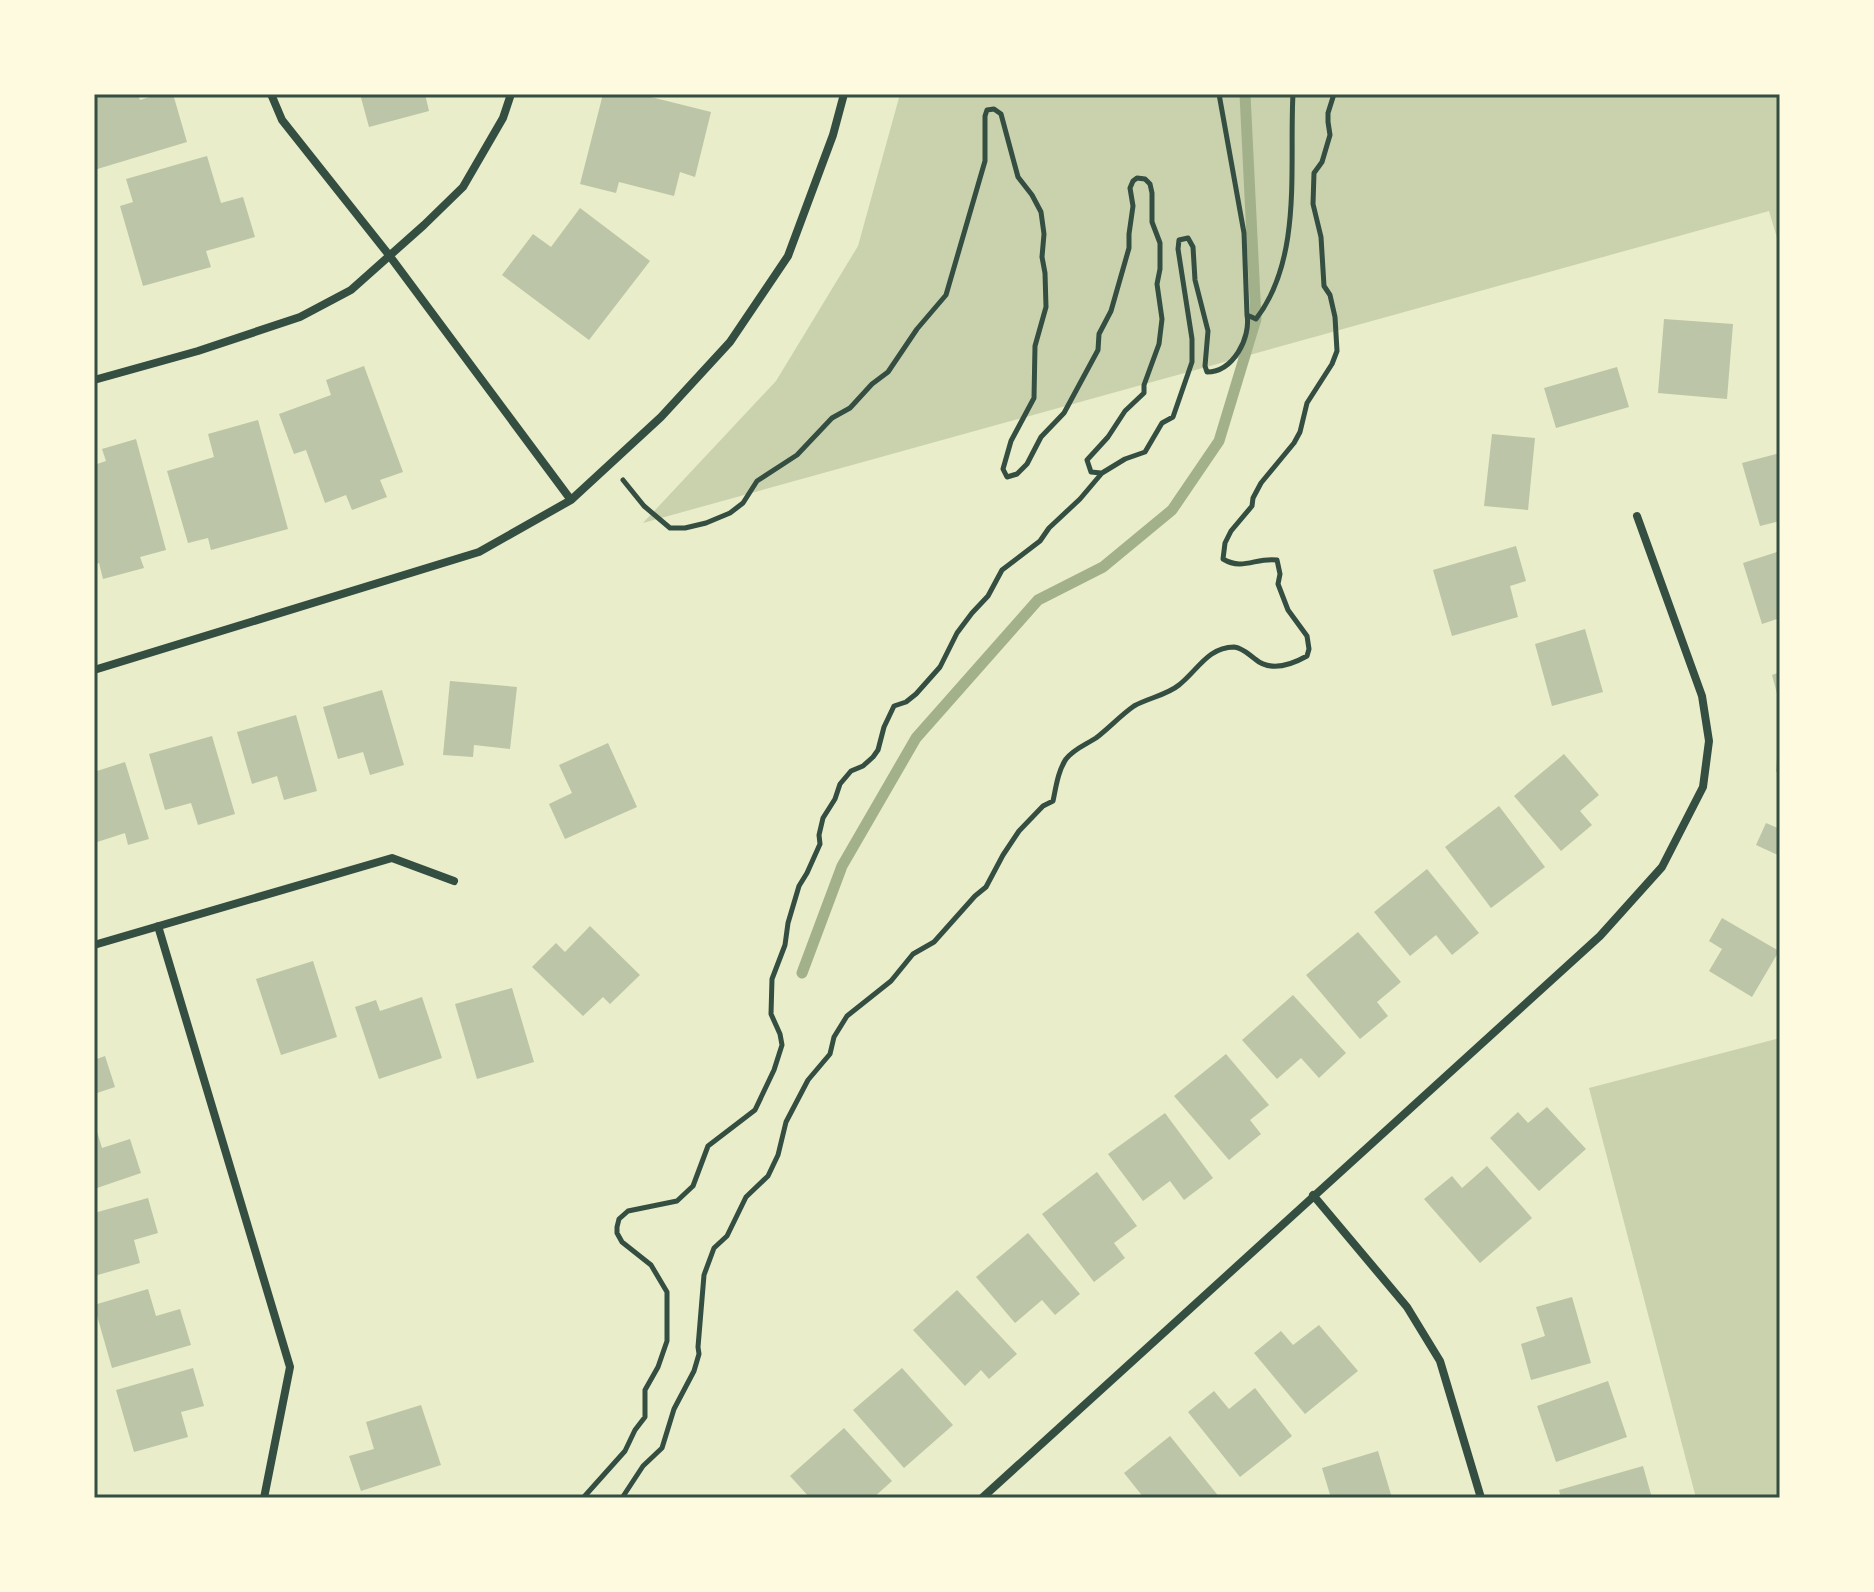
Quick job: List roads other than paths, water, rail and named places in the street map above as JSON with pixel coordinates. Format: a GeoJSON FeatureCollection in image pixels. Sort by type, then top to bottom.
{"type":"FeatureCollection","features":[{"type":"Feature","properties":{"kind":"street"},"geometry":{"type":"LineString","coordinates":[[271,94],[282,120],[389,255],[571,500]]}},
{"type":"Feature","properties":{"kind":"street"},"geometry":{"type":"LineString","coordinates":[[94,380],[198,351],[300,317],[351,290],[463,187],[503,118],[511,94]]}},
{"type":"Feature","properties":{"kind":"street"},"geometry":{"type":"LineString","coordinates":[[94,670],[479,552],[571,500],[661,417],[730,342],[788,256],[833,135],[844,94]]}},
{"type":"Feature","properties":{"kind":"street"},"geometry":{"type":"LineString","coordinates":[[982,1498],[1600,936],[1662,867],[1703,787],[1709,741],[1702,696],[1637,516]]}},
{"type":"Feature","properties":{"kind":"street"},"geometry":{"type":"LineString","coordinates":[[94,945],[392,858],[454,881]]}},
{"type":"Feature","properties":{"kind":"street"},"geometry":{"type":"LineString","coordinates":[[158,926],[290,1367],[264,1498]]}},
{"type":"Feature","properties":{"kind":"street"},"geometry":{"type":"LineString","coordinates":[[1313,1195],[1407,1307],[1440,1361],[1481,1498]]}},
{"type":"Feature","properties":{"kind":"waterway"},"geometry":{"type":"LineString","coordinates":[[802,973],[842,866],[916,738],[1038,600],[1103,567],[1172,510],[1219,441],[1256,319],[1245,94]]}}]}
